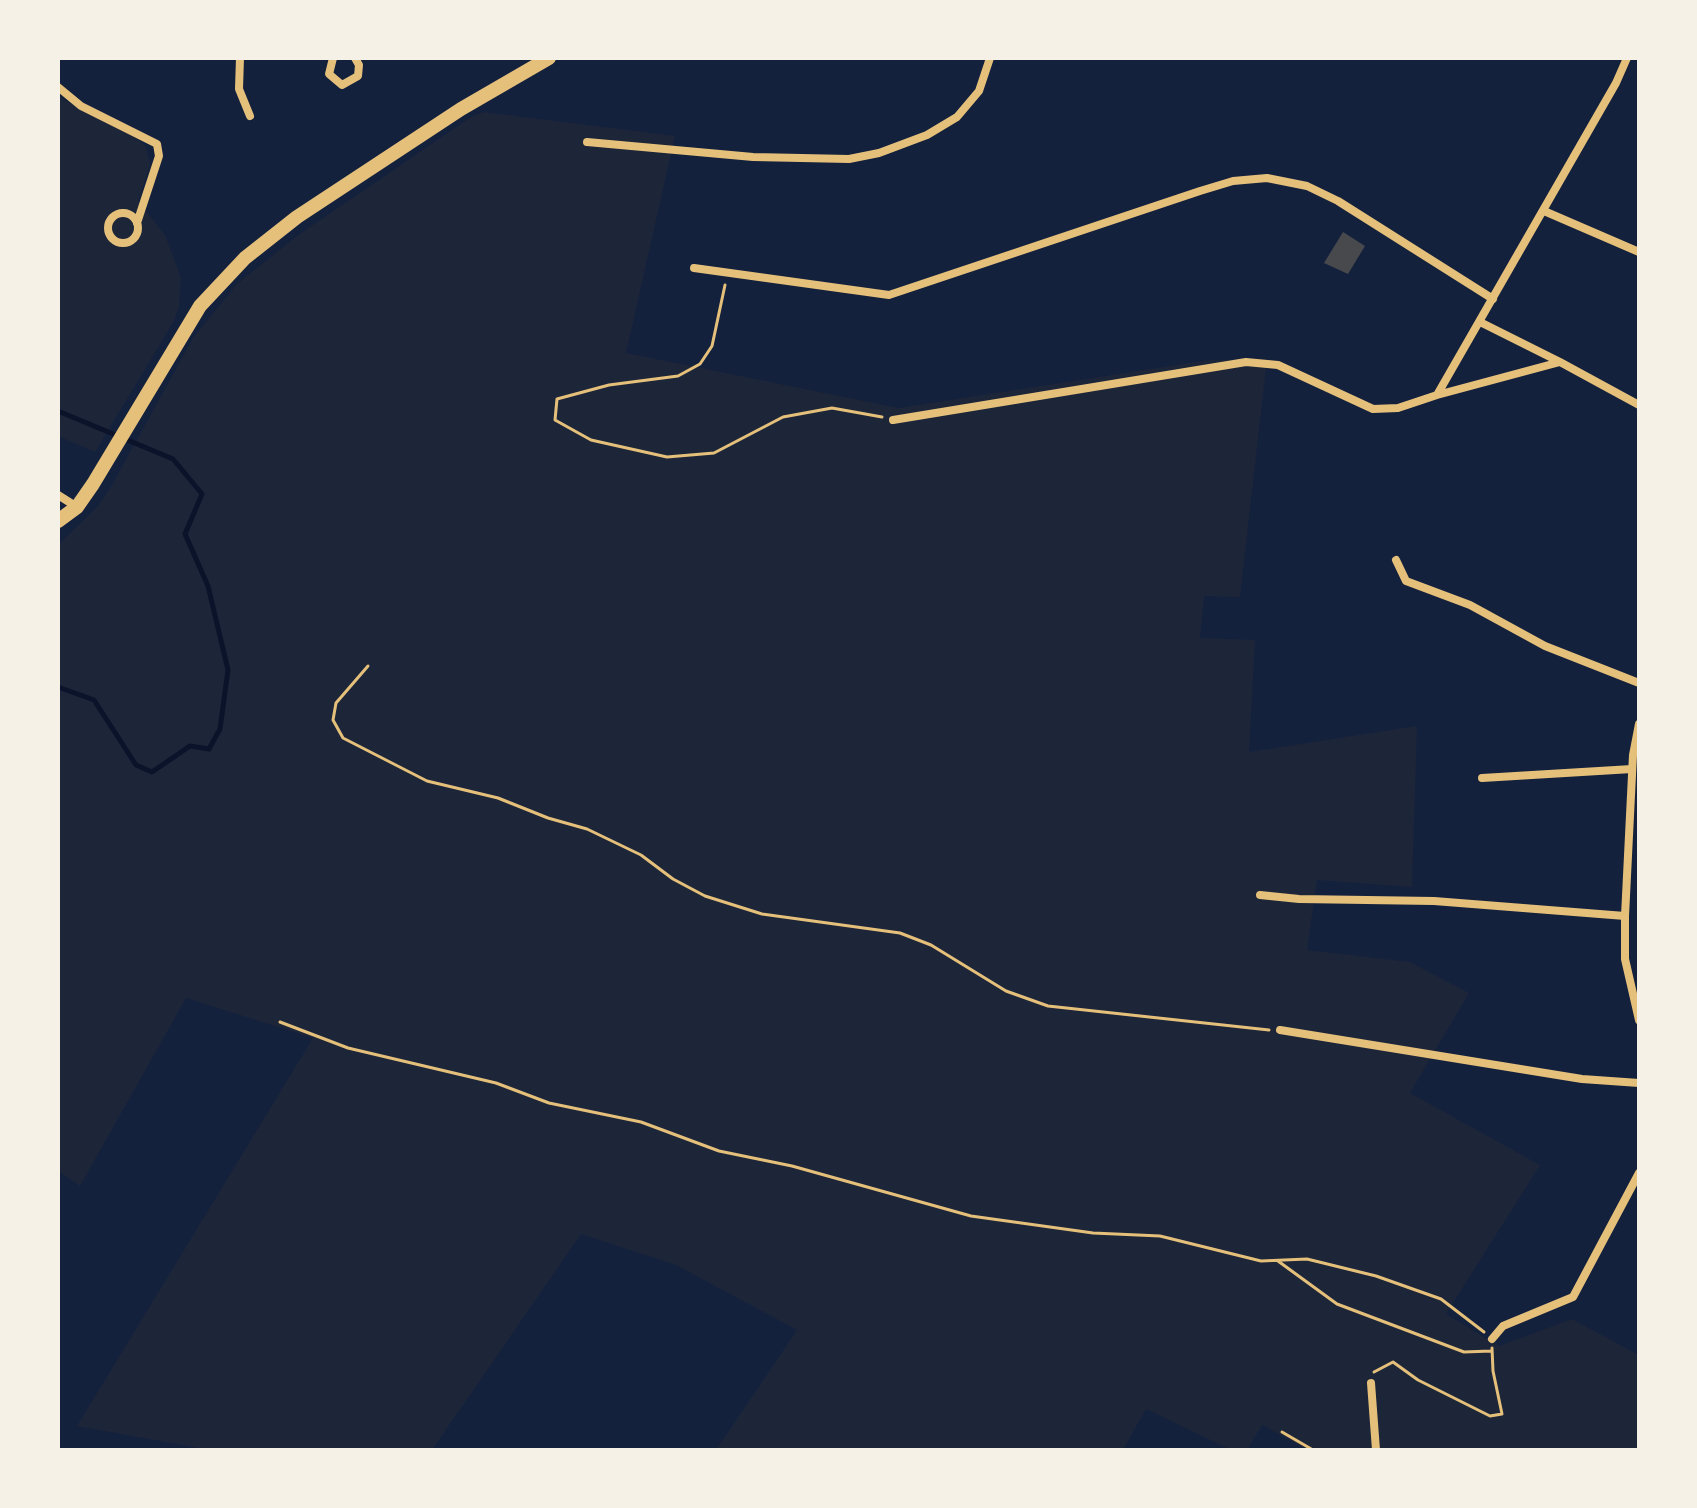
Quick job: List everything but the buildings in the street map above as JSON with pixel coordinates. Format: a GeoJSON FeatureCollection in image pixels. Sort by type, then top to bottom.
{"type":"FeatureCollection","features":[{"type":"Feature","properties":{"kind":"main road"},"geometry":{"type":"LineString","coordinates":[[58,521],[77,507],[93,484],[200,306],[221,281],[270,237],[461,109],[549,58]]}},
{"type":"Feature","properties":{"kind":"street"},"geometry":{"type":"LineString","coordinates":[[240,58],[239,89],[250,116]]}},
{"type":"Feature","properties":{"kind":"street"},"geometry":{"type":"LineString","coordinates":[[332,58],[329,74],[342,85],[358,76],[359,65],[355,58]]}},
{"type":"Feature","properties":{"kind":"street"},"geometry":{"type":"LineString","coordinates":[[587,142],[753,157],[849,159],[864,156],[927,135],[957,117],[979,91],[990,58]]}},
{"type":"Feature","properties":{"kind":"street"},"geometry":{"type":"LineString","coordinates":[[1437,395],[1544,211],[1627,58]]}},
{"type":"Feature","properties":{"kind":"street"},"geometry":{"type":"LineString","coordinates":[[58,87],[95,114],[157,144],[159,156],[137,223]]}},
{"type":"Feature","properties":{"kind":"street"},"geometry":{"type":"LineString","coordinates":[[694,268],[889,295],[1222,184],[1267,178],[1307,186],[1338,201],[1493,299]]}},
{"type":"Feature","properties":{"kind":"street"},"geometry":{"type":"LineString","coordinates":[[1544,211],[1639,252]]}},
{"type":"Feature","properties":{"kind":"street"},"geometry":{"type":"LineString","coordinates":[[1480,322],[1639,405]]}},
{"type":"Feature","properties":{"kind":"street"},"geometry":{"type":"LineString","coordinates":[[893,420],[1246,362],[1278,365],[1373,409],[1398,408],[1560,362]]}},
{"type":"Feature","properties":{"kind":"street"},"geometry":{"type":"LineString","coordinates":[[58,495],[77,507]]}},
{"type":"Feature","properties":{"kind":"street"},"geometry":{"type":"LineString","coordinates":[[1396,560],[1406,581],[1470,605],[1545,646],[1639,683]]}},
{"type":"Feature","properties":{"kind":"street"},"geometry":{"type":"LineString","coordinates":[[1639,724],[1632,769],[1625,916],[1625,959],[1639,1020]]}},
{"type":"Feature","properties":{"kind":"street"},"geometry":{"type":"LineString","coordinates":[[1482,778],[1632,769]]}},
{"type":"Feature","properties":{"kind":"street"},"geometry":{"type":"LineString","coordinates":[[1260,895],[1299,899],[1434,901],[1625,916]]}},
{"type":"Feature","properties":{"kind":"street"},"geometry":{"type":"LineString","coordinates":[[1280,1030],[1582,1079],[1639,1083]]}},
{"type":"Feature","properties":{"kind":"street"},"geometry":{"type":"LineString","coordinates":[[1492,1339],[1503,1326],[1573,1297],[1639,1173]]}},
{"type":"Feature","properties":{"kind":"street"},"geometry":{"type":"LineString","coordinates":[[1371,1383],[1376,1450]]}},
{"type":"Feature","properties":{"kind":"path"},"geometry":{"type":"LineString","coordinates":[[727,273],[712,346],[700,364],[678,376],[609,385],[557,399],[555,420],[591,440],[667,457],[714,453],[783,417],[832,408],[893,420]]}},
{"type":"Feature","properties":{"kind":"path"},"geometry":{"type":"LineString","coordinates":[[368,666],[336,703],[333,720],[343,738],[427,781],[498,798],[548,818],[587,829],[641,855],[673,879],[705,896],[762,914],[900,933],[931,945],[1006,991],[1048,1006],[1280,1030]]}},
{"type":"Feature","properties":{"kind":"path"},"geometry":{"type":"LineString","coordinates":[[280,1022],[348,1048],[496,1083],[549,1103],[641,1122],[719,1151],[792,1166],[971,1216],[1093,1233],[1160,1236],[1261,1261],[1307,1259],[1423,1290],[1492,1339],[1502,1414],[1490,1416],[1459,1402],[1393,1362],[1375,1369],[1371,1383]]}},
{"type":"Feature","properties":{"kind":"path"},"geometry":{"type":"LineString","coordinates":[[1278,1261],[1337,1304],[1464,1352],[1492,1351]]}},
{"type":"Feature","properties":{"kind":"path"},"geometry":{"type":"LineString","coordinates":[[1282,1432],[1313,1450]]}},
{"type":"Feature","properties":{"kind":"shaded area"},"geometry":{"type":"Polygon","coordinates":[[[58,97],[130,134],[146,146],[150,165],[138,201],[165,235],[181,278],[179,306],[174,321],[95,452],[58,436],[58,97]]]}},
{"type":"Feature","properties":{"kind":"shaded area"},"geometry":{"type":"Polygon","coordinates":[[[484,112],[675,136],[626,353],[899,408],[1209,360],[1267,359],[1240,597],[1204,596],[1200,638],[1255,640],[1249,752],[1417,726],[1412,887],[1317,880],[1307,950],[1410,962],[1469,993],[1410,1093],[1540,1165],[1446,1314],[1499,1346],[1572,1319],[1639,1355],[1639,1450],[1308,1450],[1262,1425],[1247,1450],[1231,1450],[1146,1409],[1123,1450],[716,1450],[797,1330],[676,1265],[581,1234],[432,1450],[210,1450],[77,1426],[313,1038],[186,998],[80,1186],[58,1171],[58,545],[97,507],[193,338],[237,284],[297,236],[471,117],[484,112]]]}},
{"type":"Feature","properties":{"kind":"waterway"},"geometry":{"type":"LineString","coordinates":[[58,411],[173,459],[202,494],[185,534],[208,586],[228,670],[220,729],[209,749],[190,746],[152,772],[136,765],[94,700],[58,687]]}}]}
